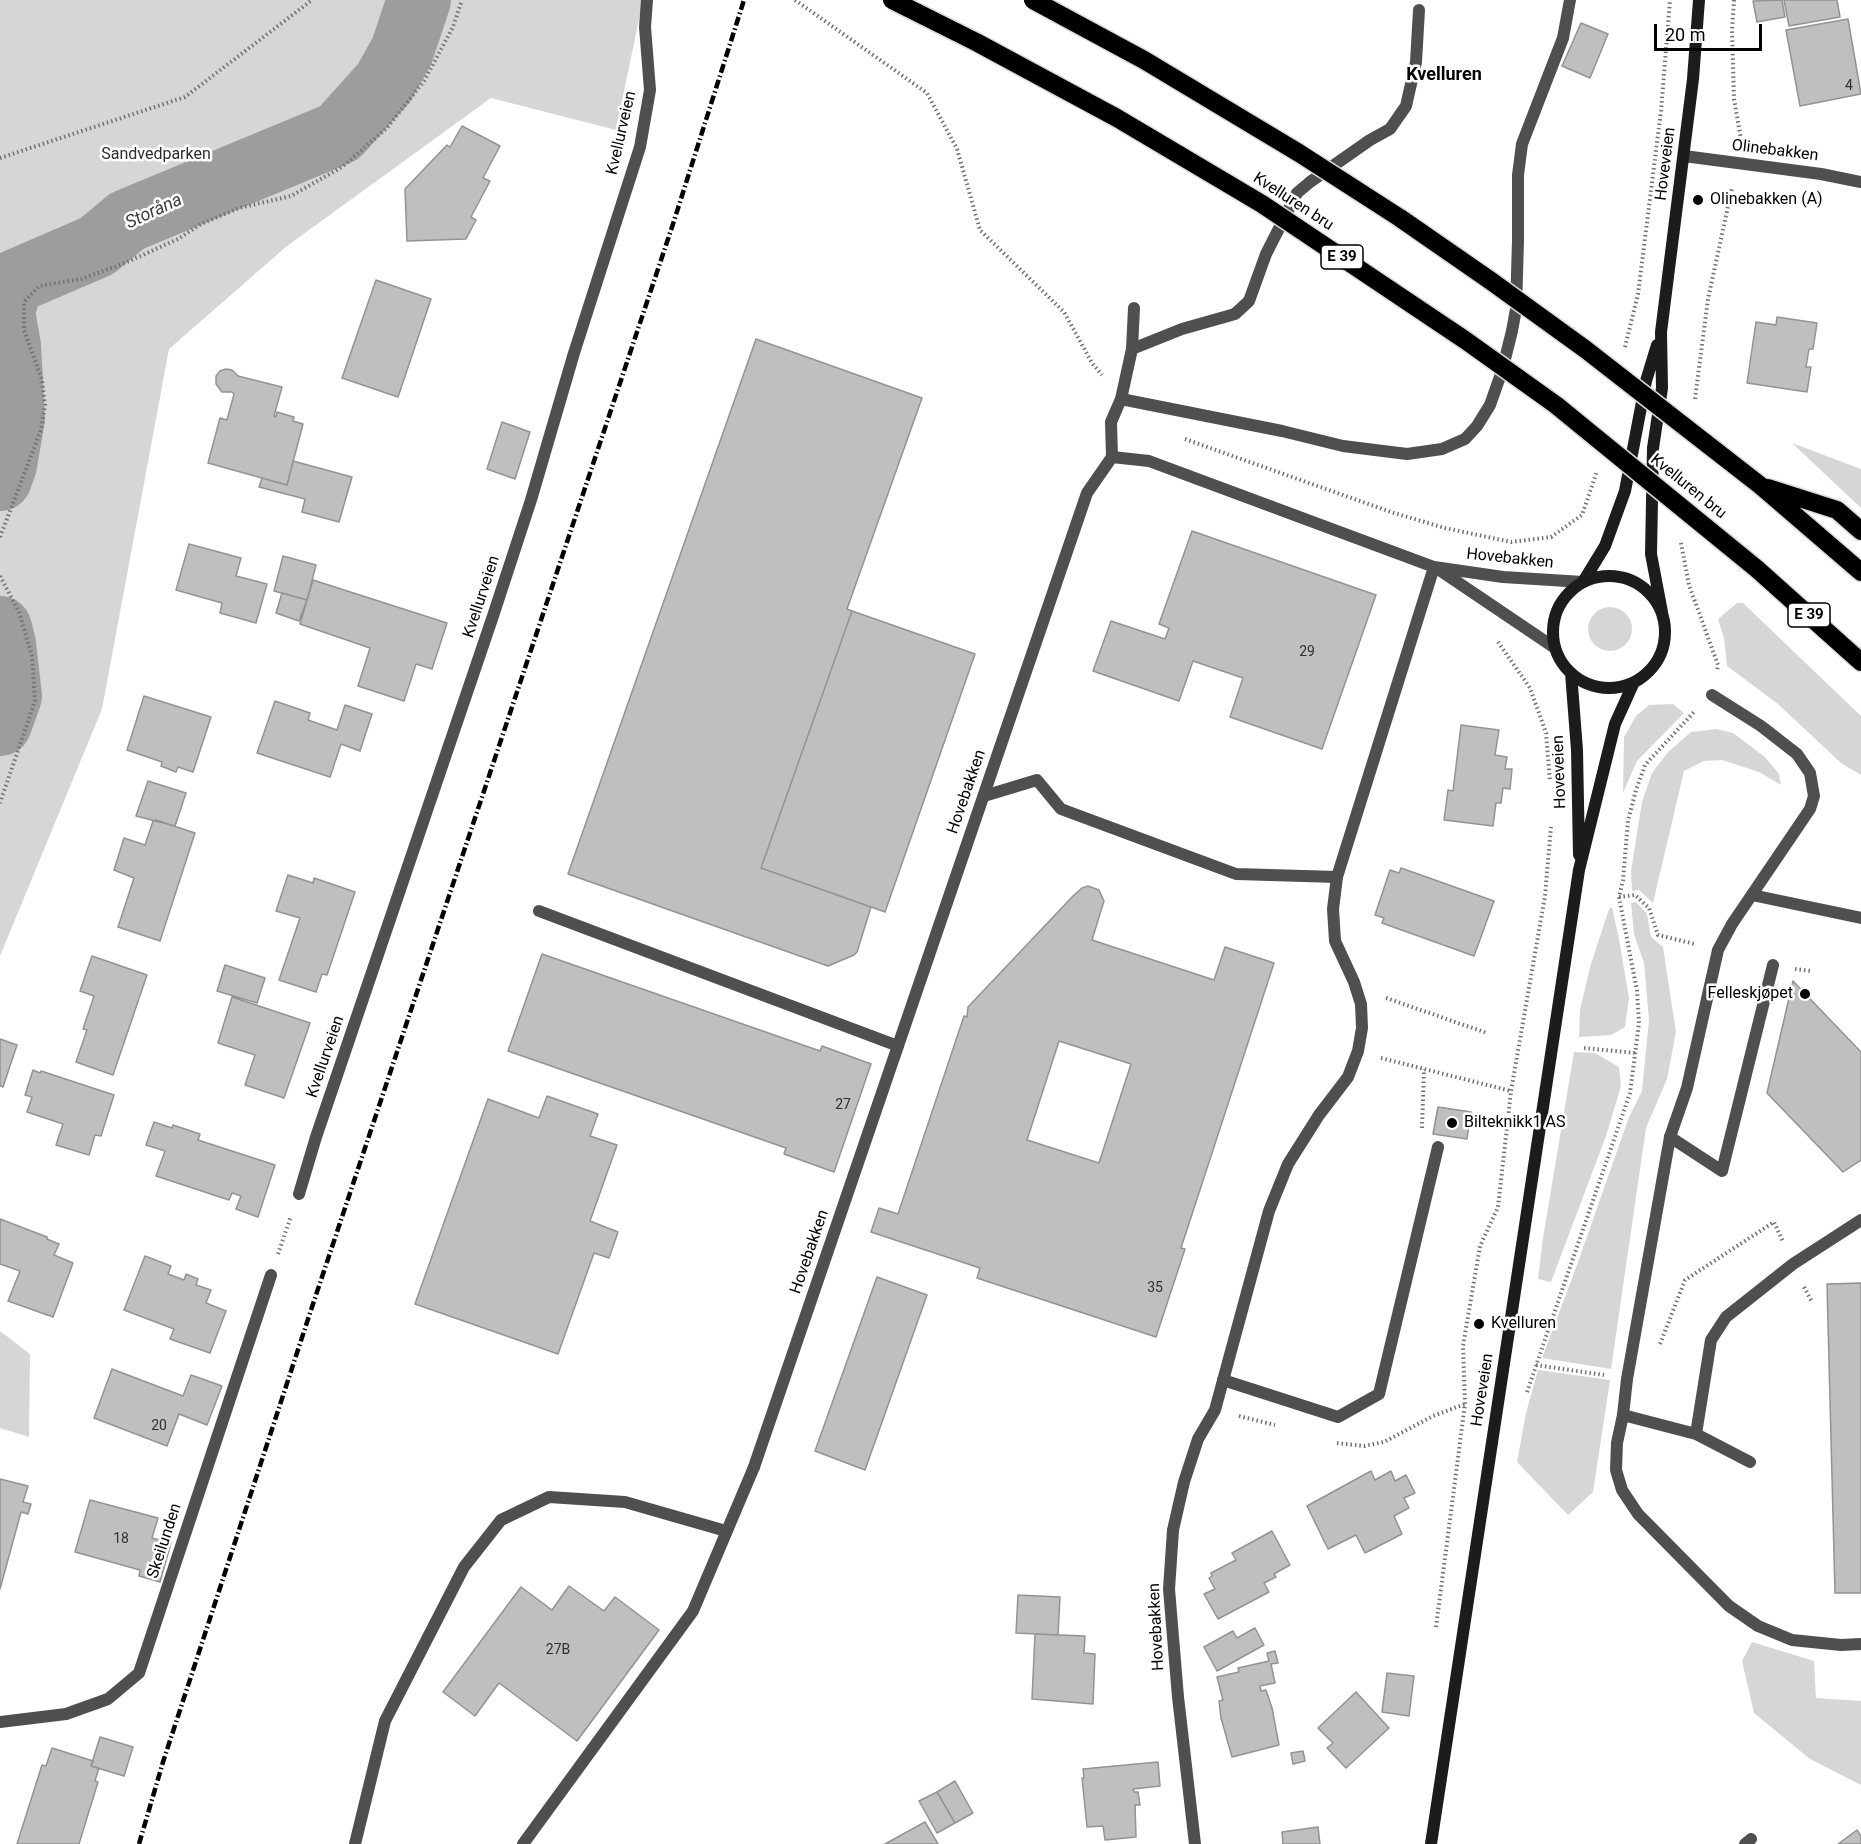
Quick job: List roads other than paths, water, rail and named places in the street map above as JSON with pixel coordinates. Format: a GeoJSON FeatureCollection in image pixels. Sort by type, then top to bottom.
{"type":"FeatureCollection","features":[{"type":"Feature","properties":{"kind":"highway","name":"Kvelluren bru"},"geometry":{"type":"LineString","coordinates":[[892,0],[976,42],[1117,118],[1262,204],[1364,271],[1556,405],[1757,569],[1861,662]]}},
{"type":"Feature","properties":{"kind":"highway"},"geometry":{"type":"LineString","coordinates":[[1033,0],[1154,66],[1299,153],[1400,218],[1585,349],[1761,486],[1861,572]]}},
{"type":"Feature","properties":{"kind":"highway"},"geometry":{"type":"LineString","coordinates":[[1761,486],[1837,510],[1861,531]]}},
{"type":"Feature","properties":{"kind":"main road","name":"Hoveveien"},"geometry":{"type":"LineString","coordinates":[[1662,612],[1651,554],[1653,448],[1662,388],[1661,332],[1693,79],[1699,0]]}},
{"type":"Feature","properties":{"kind":"main road","name":"Hoveveien"},"geometry":{"type":"LineString","coordinates":[[1583,582],[1605,546],[1625,490],[1646,381],[1661,332]]}},
{"type":"Feature","properties":{"kind":"main road"},"geometry":{"type":"LineString","coordinates":[[1608,575],[1633,580],[1649,592],[1662,612],[1665,636],[1662,655],[1650,671],[1635,682],[1611,688],[1589,684],[1571,673],[1555,648],[1553,635],[1555,615],[1565,596],[1583,582],[1608,575]]}},
{"type":"Feature","properties":{"kind":"main road","name":"Hoveveien"},"geometry":{"type":"LineString","coordinates":[[1571,673],[1577,750],[1579,870]]}},
{"type":"Feature","properties":{"kind":"main road","name":"Hoveveien"},"geometry":{"type":"LineString","coordinates":[[1431,1844],[1579,870],[1615,724],[1635,682]]}},
{"type":"Feature","properties":{"kind":"street","name":"Kvellurveien"},"geometry":{"type":"LineString","coordinates":[[299,1194],[316,1137],[494,616],[531,500],[573,353],[640,147],[650,90],[645,27],[647,0]]}},
{"type":"Feature","properties":{"kind":"street"},"geometry":{"type":"LineString","coordinates":[[1120,399],[1282,431],[1343,446],[1407,454],[1442,449],[1465,439],[1477,426],[1490,405],[1502,371],[1512,331],[1516,309],[1518,175],[1522,144],[1563,38],[1570,0]]}},
{"type":"Feature","properties":{"kind":"street"},"geometry":{"type":"LineString","coordinates":[[1132,349],[1182,329],[1235,314],[1250,301],[1266,254],[1297,193],[1370,140],[1390,129],[1406,106],[1416,62],[1419,9]]}},
{"type":"Feature","properties":{"kind":"street","name":"Olinebakken"},"geometry":{"type":"LineString","coordinates":[[1684,156],[1821,174],[1861,182]]}},
{"type":"Feature","properties":{"kind":"street"},"geometry":{"type":"LineString","coordinates":[[1113,457],[1111,422],[1120,399],[1132,349],[1134,308]]}},
{"type":"Feature","properties":{"kind":"street","name":"Hovebakken"},"geometry":{"type":"LineString","coordinates":[[523,1844],[693,1611],[754,1467],[1087,493],[1113,457],[1149,461],[1434,567],[1503,577],[1583,582]]}},
{"type":"Feature","properties":{"kind":"street","name":"Hovebakken"},"geometry":{"type":"LineString","coordinates":[[1434,567],[1555,648]]}},
{"type":"Feature","properties":{"kind":"street","name":"Hovebakken"},"geometry":{"type":"LineString","coordinates":[[1195,1844],[1178,1697],[1169,1589],[1173,1530],[1184,1482],[1198,1439],[1215,1410],[1269,1211],[1288,1164],[1319,1115],[1348,1077],[1358,1051],[1362,1028],[1361,1004],[1354,982],[1335,941],[1333,909],[1337,877],[1434,567]]}},
{"type":"Feature","properties":{"kind":"street"},"geometry":{"type":"LineString","coordinates":[[1712,694],[1785,743],[1797,754],[1810,773],[1814,796],[1810,809],[1732,924],[1719,951],[1687,1088],[1670,1137],[1627,1379],[1617,1443],[1616,1470],[1622,1490],[1638,1514],[1729,1606],[1758,1626],[1792,1640],[1841,1645],[1861,1644]]}},
{"type":"Feature","properties":{"kind":"street"},"geometry":{"type":"LineString","coordinates":[[984,795],[1037,780],[1061,809],[1236,874],[1337,877]]}},
{"type":"Feature","properties":{"kind":"street"},"geometry":{"type":"LineString","coordinates":[[1752,895],[1861,918]]}},
{"type":"Feature","properties":{"kind":"street"},"geometry":{"type":"LineString","coordinates":[[538,910],[898,1047]]}},
{"type":"Feature","properties":{"kind":"street"},"geometry":{"type":"LineString","coordinates":[[1670,1137],[1722,1171],[1773,965]]}},
{"type":"Feature","properties":{"kind":"street"},"geometry":{"type":"LineString","coordinates":[[1223,1380],[1338,1417],[1378,1394],[1438,1147]]}},
{"type":"Feature","properties":{"kind":"street"},"geometry":{"type":"LineString","coordinates":[[1696,1434],[1711,1340],[1726,1317],[1793,1264],[1861,1220]]}},
{"type":"Feature","properties":{"kind":"street","name":"Skeilunden"},"geometry":{"type":"LineString","coordinates":[[0,1722],[66,1714],[87,1707],[108,1699],[139,1673],[271,1275]]}},
{"type":"Feature","properties":{"kind":"street"},"geometry":{"type":"LineString","coordinates":[[1623,1415],[1696,1434],[1750,1462]]}},
{"type":"Feature","properties":{"kind":"street"},"geometry":{"type":"LineString","coordinates":[[356,1844],[385,1721],[464,1567],[501,1520],[549,1497],[625,1502],[726,1531]]}},
{"type":"Feature","properties":{"kind":"waterway","name":"Storåna"},"geometry":{"type":"LineString","coordinates":[[0,479],[5,465],[13,418],[9,346],[3,312],[11,283],[97,246],[127,221],[339,133],[384,83],[402,51],[419,0]]}},
{"type":"Feature","properties":{"kind":"waterway"},"geometry":{"type":"LineString","coordinates":[[0,414],[13,418]]}},
{"type":"Feature","properties":{"kind":"waterway","name":"Storåna"},"geometry":{"type":"LineString","coordinates":[[0,628],[10,696],[0,724]]}},
{"type":"Feature","properties":{"kind":"railway"},"geometry":{"type":"LineString","coordinates":[[139,1844],[163,1762],[312,1307],[673,224],[744,0]]}},
{"type":"Feature","properties":{"kind":"place","name":"Olinebakken (A)"},"geometry":{"type":"Point","coordinates":[1698,200]}},
{"type":"Feature","properties":{"kind":"place","name":"Felleskjøpet"},"geometry":{"type":"Point","coordinates":[1805,994]}},
{"type":"Feature","properties":{"kind":"place","name":"Bilteknikk1 AS"},"geometry":{"type":"Point","coordinates":[1452,1123]}},
{"type":"Feature","properties":{"kind":"place","name":"Kvelluren"},"geometry":{"type":"Point","coordinates":[1479,1324]}},
{"type":"Feature","properties":{"kind":"district","name":"Kvelluren"},"geometry":{"type":"Point","coordinates":[1444,75]}},
{"type":"Feature","properties":{"kind":"park label","name":"Sandvedparken"},"geometry":{"type":"Point","coordinates":[156,155]}}]}
